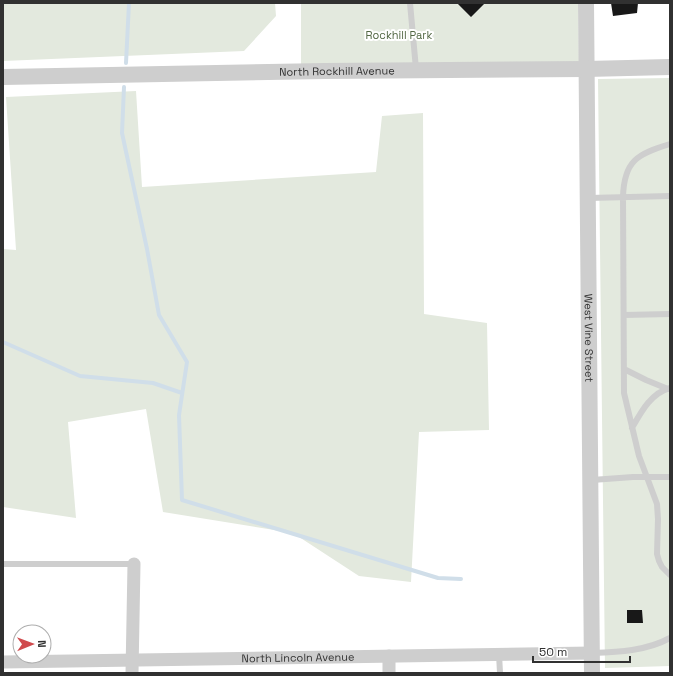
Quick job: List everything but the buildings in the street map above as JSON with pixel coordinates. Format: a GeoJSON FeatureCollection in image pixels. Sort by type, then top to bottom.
{"type":"FeatureCollection","features":[{"type":"Feature","properties":{"kind":"street","name":"West Vine Street"},"geometry":{"type":"LineString","coordinates":[[586,3],[592,673]]}},
{"type":"Feature","properties":{"kind":"street","name":"North Rockhill Avenue"},"geometry":{"type":"LineString","coordinates":[[3,78],[670,67]]}},
{"type":"Feature","properties":{"kind":"street"},"geometry":{"type":"LineString","coordinates":[[132,673],[134,564]]}},
{"type":"Feature","properties":{"kind":"street","name":"North Lincoln Avenue"},"geometry":{"type":"LineString","coordinates":[[3,662],[499,654],[592,654]]}},
{"type":"Feature","properties":{"kind":"street"},"geometry":{"type":"LineString","coordinates":[[389,656],[389,673]]}},
{"type":"Feature","properties":{"kind":"lane"},"geometry":{"type":"LineString","coordinates":[[410,3],[416,70]]}},
{"type":"Feature","properties":{"kind":"lane"},"geometry":{"type":"LineString","coordinates":[[670,144],[641,155],[630,164],[625,176],[623,197],[624,394],[639,456],[653,492],[658,511],[657,545],[659,562],[670,575]]}},
{"type":"Feature","properties":{"kind":"lane"},"geometry":{"type":"LineString","coordinates":[[588,198],[670,196]]}},
{"type":"Feature","properties":{"kind":"lane"},"geometry":{"type":"LineString","coordinates":[[624,315],[670,314]]}},
{"type":"Feature","properties":{"kind":"lane"},"geometry":{"type":"LineString","coordinates":[[624,369],[646,380],[669,388]]}},
{"type":"Feature","properties":{"kind":"lane"},"geometry":{"type":"LineString","coordinates":[[632,428],[641,412],[650,401],[660,392],[669,388]]}},
{"type":"Feature","properties":{"kind":"lane"},"geometry":{"type":"LineString","coordinates":[[590,480],[670,477]]}},
{"type":"Feature","properties":{"kind":"lane"},"geometry":{"type":"LineString","coordinates":[[3,564],[134,564]]}},
{"type":"Feature","properties":{"kind":"lane"},"geometry":{"type":"LineString","coordinates":[[592,654],[623,652],[647,648],[670,638]]}},
{"type":"Feature","properties":{"kind":"lane"},"geometry":{"type":"LineString","coordinates":[[658,644],[670,644]]}},
{"type":"Feature","properties":{"kind":"lane"},"geometry":{"type":"LineString","coordinates":[[499,654],[500,673]]}},
{"type":"Feature","properties":{"kind":"green space"},"geometry":{"type":"Polygon","coordinates":[[[3,3],[275,3],[276,16],[244,51],[3,61],[3,3]]]}},
{"type":"Feature","properties":{"kind":"green space","name":"Rockhill Park"},"geometry":{"type":"Polygon","coordinates":[[[301,3],[578,3],[579,65],[301,68],[301,3]]]}},
{"type":"Feature","properties":{"kind":"green space"},"geometry":{"type":"Polygon","coordinates":[[[670,78],[670,666],[605,668],[598,79],[670,78]]]}},
{"type":"Feature","properties":{"kind":"green space"},"geometry":{"type":"Polygon","coordinates":[[[136,91],[142,187],[376,172],[382,116],[423,113],[424,314],[487,323],[489,430],[419,432],[411,582],[359,576],[293,533],[163,512],[146,409],[68,422],[76,518],[3,507],[3,249],[16,250],[6,97],[136,91]]]}},
{"type":"Feature","properties":{"kind":"waterway"},"geometry":{"type":"LineString","coordinates":[[126,63],[129,3]]}},
{"type":"Feature","properties":{"kind":"waterway"},"geometry":{"type":"LineString","coordinates":[[124,87],[122,133],[147,249],[159,315],[187,362],[179,415],[182,500],[438,578],[461,579]]}},
{"type":"Feature","properties":{"kind":"waterway"},"geometry":{"type":"LineString","coordinates":[[3,342],[80,376],[153,383],[182,393]]}}]}
